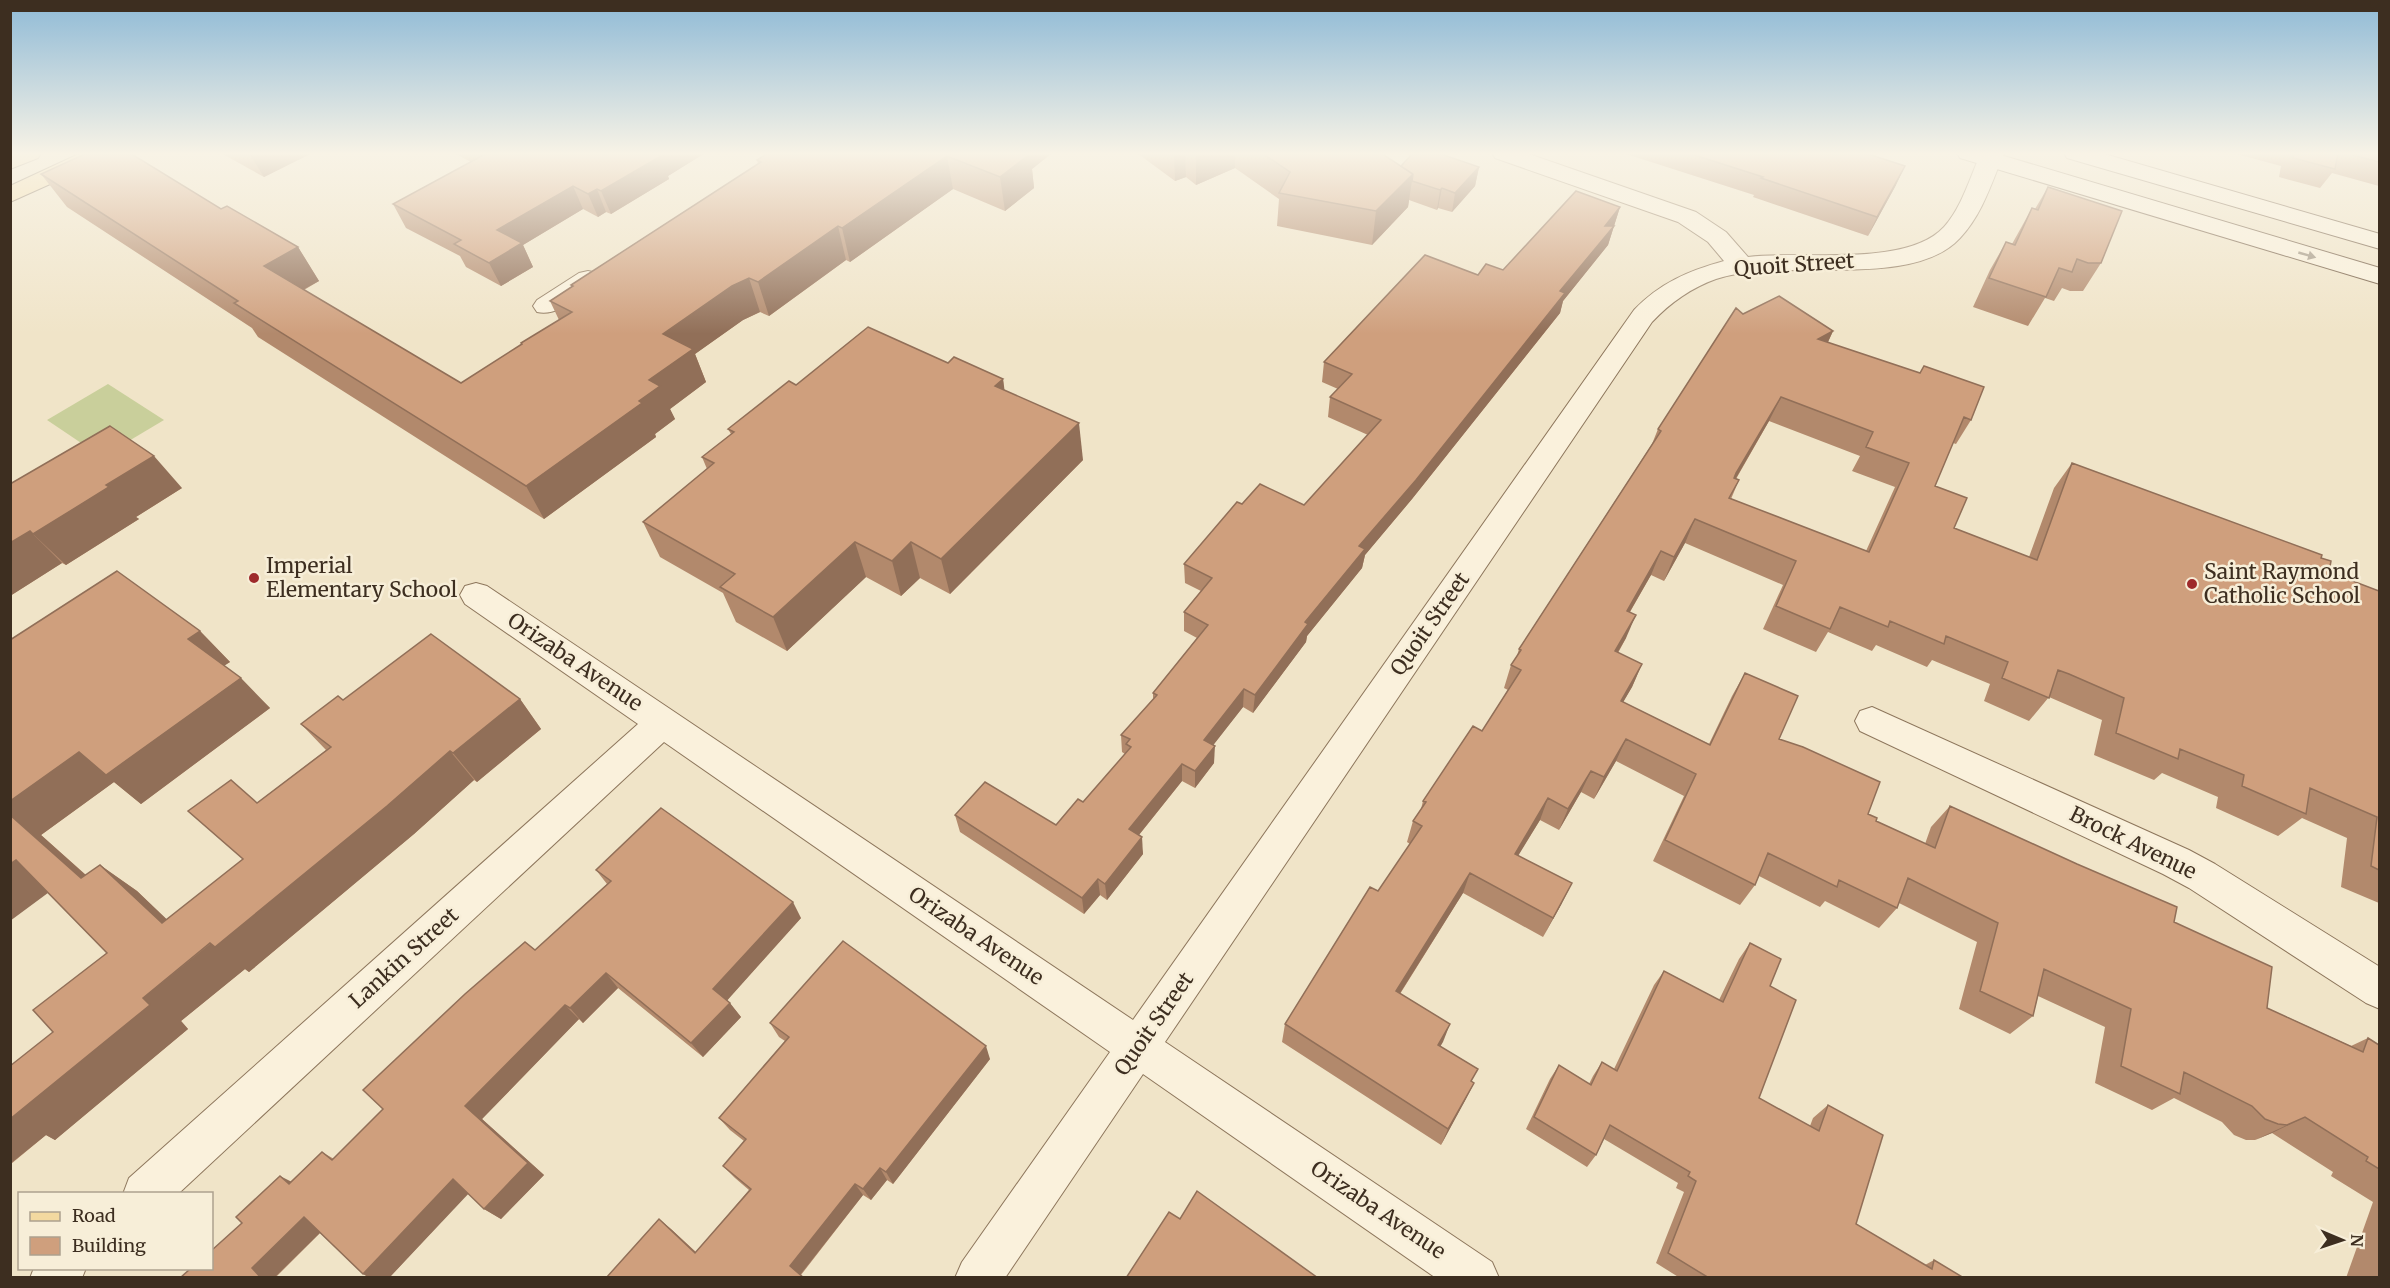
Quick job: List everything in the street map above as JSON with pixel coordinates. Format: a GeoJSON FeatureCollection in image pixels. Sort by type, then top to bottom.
{"type":"FeatureCollection","features":[{"type":"Feature","properties":{"kind":"street"},"geometry":{"type":"LineString","coordinates":[[1676,213],[1711,231],[1724,243],[1741,265]]}},
{"type":"Feature","properties":{"kind":"street","name":"Quoit Street"},"geometry":{"type":"LineString","coordinates":[[978,1278],[1643,316],[1662,297],[1687,282],[1712,272],[1741,265],[1882,260],[1912,255],[1930,249],[1944,240],[1959,224],[1963,213]]}},
{"type":"Feature","properties":{"kind":"street"},"geometry":{"type":"LineString","coordinates":[[2174,213],[2379,276]]}},
{"type":"Feature","properties":{"kind":"street"},"geometry":{"type":"LineString","coordinates":[[2278,213],[2379,243]]}},
{"type":"Feature","properties":{"kind":"street"},"geometry":{"type":"LineString","coordinates":[[546,306],[605,268]]}},
{"type":"Feature","properties":{"kind":"street","name":"Orizaba Avenue"},"geometry":{"type":"LineString","coordinates":[[476,595],[1476,1278]]}},
{"type":"Feature","properties":{"kind":"street","name":"Lankin Street"},"geometry":{"type":"LineString","coordinates":[[147,1192],[663,722]]}},
{"type":"Feature","properties":{"kind":"street","name":"Brock Avenue"},"geometry":{"type":"LineString","coordinates":[[1872,722],[2176,862],[2202,876],[2379,990]]}},
{"type":"Feature","properties":{"kind":"green space"},"geometry":{"type":"Polygon","coordinates":[[[108,384],[164,420],[102,457],[47,420],[108,384]]]}},
{"type":"Feature","properties":{"kind":"building"},"geometry":{"type":"Polygon","coordinates":[[[102,213],[239,213],[298,247],[264,266],[461,383],[572,312],[550,301],[682,213],[864,213],[842,228],[838,226],[758,282],[749,278],[732,286],[663,334],[693,349],[649,380],[660,386],[639,401],[642,403],[526,486],[234,303],[238,301],[102,213]]]}},
{"type":"Feature","properties":{"kind":"building"},"geometry":{"type":"Polygon","coordinates":[[[410,213],[526,213],[497,230],[522,243],[489,263],[454,244],[461,240],[410,213]]]}},
{"type":"Feature","properties":{"kind":"building"},"geometry":{"type":"Polygon","coordinates":[[[1556,213],[1615,213],[1605,226],[1614,226],[1560,291],[1565,293],[1416,480],[1359,546],[1365,549],[1305,622],[1308,624],[1255,695],[1244,689],[1204,740],[1215,746],[1195,771],[1182,764],[1129,829],[1142,837],[1105,884],[1098,879],[1082,898],[955,815],[985,782],[1056,825],[1078,799],[1083,802],[1131,747],[1126,744],[1130,739],[1121,735],[1157,695],[1153,693],[1208,625],[1184,612],[1212,578],[1184,564],[1237,502],[1242,504],[1260,484],[1304,505],[1381,420],[1330,397],[1352,374],[1324,362],[1425,255],[1478,275],[1486,264],[1503,270],[1556,213]]]}},
{"type":"Feature","properties":{"kind":"building"},"geometry":{"type":"Polygon","coordinates":[[[1865,213],[1879,213],[1877,217],[1865,213]]]}},
{"type":"Feature","properties":{"kind":"building"},"geometry":{"type":"Polygon","coordinates":[[[2030,213],[2121,213],[2101,263],[2088,263],[2077,259],[2072,272],[2059,268],[2046,297],[1989,278],[2006,242],[2015,245],[2030,213]]]}},
{"type":"Feature","properties":{"kind":"building"},"geometry":{"type":"Polygon","coordinates":[[[1779,296],[1833,331],[1818,339],[1920,373],[1924,366],[1984,387],[1971,420],[1964,417],[1935,486],[1967,498],[1954,528],[2037,560],[2072,463],[2322,555],[2321,558],[2331,561],[2329,572],[2379,591],[2379,870],[2371,866],[2377,817],[2310,788],[2306,814],[2242,786],[2244,775],[2180,749],[2178,759],[2116,733],[2124,698],[2058,670],[2049,698],[2002,678],[2008,662],[1946,636],[1944,644],[1890,621],[1888,627],[1840,607],[1830,629],[1776,606],[1796,561],[1695,519],[1674,557],[1661,551],[1627,611],[1636,615],[1615,651],[1642,664],[1621,701],[1710,745],[1745,673],[1798,696],[1779,739],[1803,747],[1880,782],[1868,814],[1877,818],[1876,821],[1935,848],[1950,806],[2177,907],[2174,922],[2272,967],[2267,1008],[2363,1052],[2368,1038],[2379,1045],[2379,1169],[2366,1161],[2368,1157],[2305,1117],[2287,1125],[2278,1124],[2265,1119],[2252,1106],[2184,1072],[2180,1094],[2121,1066],[2131,1009],[2044,969],[2033,1016],[1980,991],[1998,923],[1908,878],[1897,908],[1839,880],[1837,887],[1768,853],[1755,885],[1665,840],[1696,774],[1626,739],[1604,777],[1591,771],[1568,809],[1548,798],[1515,854],[1572,883],[1553,918],[1470,873],[1396,991],[1450,1024],[1438,1045],[1478,1069],[1471,1081],[1474,1083],[1448,1129],[1285,1024],[1370,887],[1378,891],[1422,826],[1413,821],[1426,802],[1423,801],[1473,726],[1482,731],[1521,670],[1511,665],[1521,650],[1519,649],[1661,431],[1658,429],[1736,308],[1743,314],[1779,296]],[[1781,397],[1736,473],[1734,478],[1739,480],[1729,498],[1869,552],[1909,463],[1866,447],[1873,432],[1781,397]]]}},
{"type":"Feature","properties":{"kind":"building"},"geometry":{"type":"Polygon","coordinates":[[[868,327],[948,363],[954,357],[1003,379],[995,386],[1079,423],[941,559],[911,542],[892,561],[855,542],[773,617],[720,587],[735,574],[643,522],[714,463],[702,457],[734,432],[728,429],[789,381],[796,385],[868,327]]]}},
{"type":"Feature","properties":{"kind":"building"},"geometry":{"type":"Polygon","coordinates":[[[110,426],[154,456],[33,534],[30,531],[10,543],[10,484],[110,426]]]}},
{"type":"Feature","properties":{"kind":"building"},"geometry":{"type":"Polygon","coordinates":[[[117,571],[200,631],[188,639],[241,678],[106,775],[79,752],[10,801],[10,640],[117,571]]]}},
{"type":"Feature","properties":{"kind":"building"},"geometry":{"type":"Polygon","coordinates":[[[431,634],[520,699],[453,753],[450,751],[387,806],[215,947],[210,943],[143,998],[150,1005],[10,1119],[10,1066],[53,1032],[33,1010],[107,953],[16,860],[10,864],[10,815],[81,878],[100,865],[162,923],[243,859],[188,811],[231,780],[257,803],[331,747],[301,724],[338,696],[343,700],[431,634]]]}},
{"type":"Feature","properties":{"kind":"building"},"geometry":{"type":"Polygon","coordinates":[[[661,808],[793,902],[713,989],[730,1003],[691,1043],[606,973],[570,1008],[565,1005],[465,1106],[528,1163],[484,1209],[453,1179],[363,1274],[304,1217],[252,1268],[261,1278],[180,1278],[189,1270],[213,1270],[213,1249],[242,1223],[236,1217],[280,1176],[289,1184],[322,1152],[332,1160],[383,1109],[363,1090],[465,994],[525,942],[535,950],[611,881],[596,870],[661,808]]]}},
{"type":"Feature","properties":{"kind":"building"},"geometry":{"type":"Polygon","coordinates":[[[843,941],[986,1046],[886,1172],[880,1168],[863,1189],[855,1184],[790,1266],[804,1278],[606,1278],[659,1219],[695,1253],[751,1189],[723,1166],[746,1139],[719,1118],[789,1037],[770,1023],[843,941]]]}},
{"type":"Feature","properties":{"kind":"building"},"geometry":{"type":"Polygon","coordinates":[[[1750,943],[1781,959],[1770,986],[1796,1000],[1759,1098],[1819,1131],[1828,1105],[1883,1135],[1856,1224],[1932,1269],[1934,1260],[1964,1278],[1709,1278],[1668,1253],[1696,1181],[1688,1176],[1690,1172],[1610,1125],[1596,1155],[1534,1117],[1559,1065],[1591,1085],[1602,1062],[1617,1071],[1664,971],[1723,1002],[1750,943]]]}},
{"type":"Feature","properties":{"kind":"building"},"geometry":{"type":"Polygon","coordinates":[[[1197,1191],[1318,1278],[1126,1278],[1169,1212],[1180,1219],[1197,1191]]]}},
{"type":"Feature","properties":{"kind":"place","name":"Imperial Elementary School"},"geometry":{"type":"Point","coordinates":[254,578]}},
{"type":"Feature","properties":{"kind":"place","name":"Saint Raymond Catholic School"},"geometry":{"type":"Point","coordinates":[2192,584]}}]}
